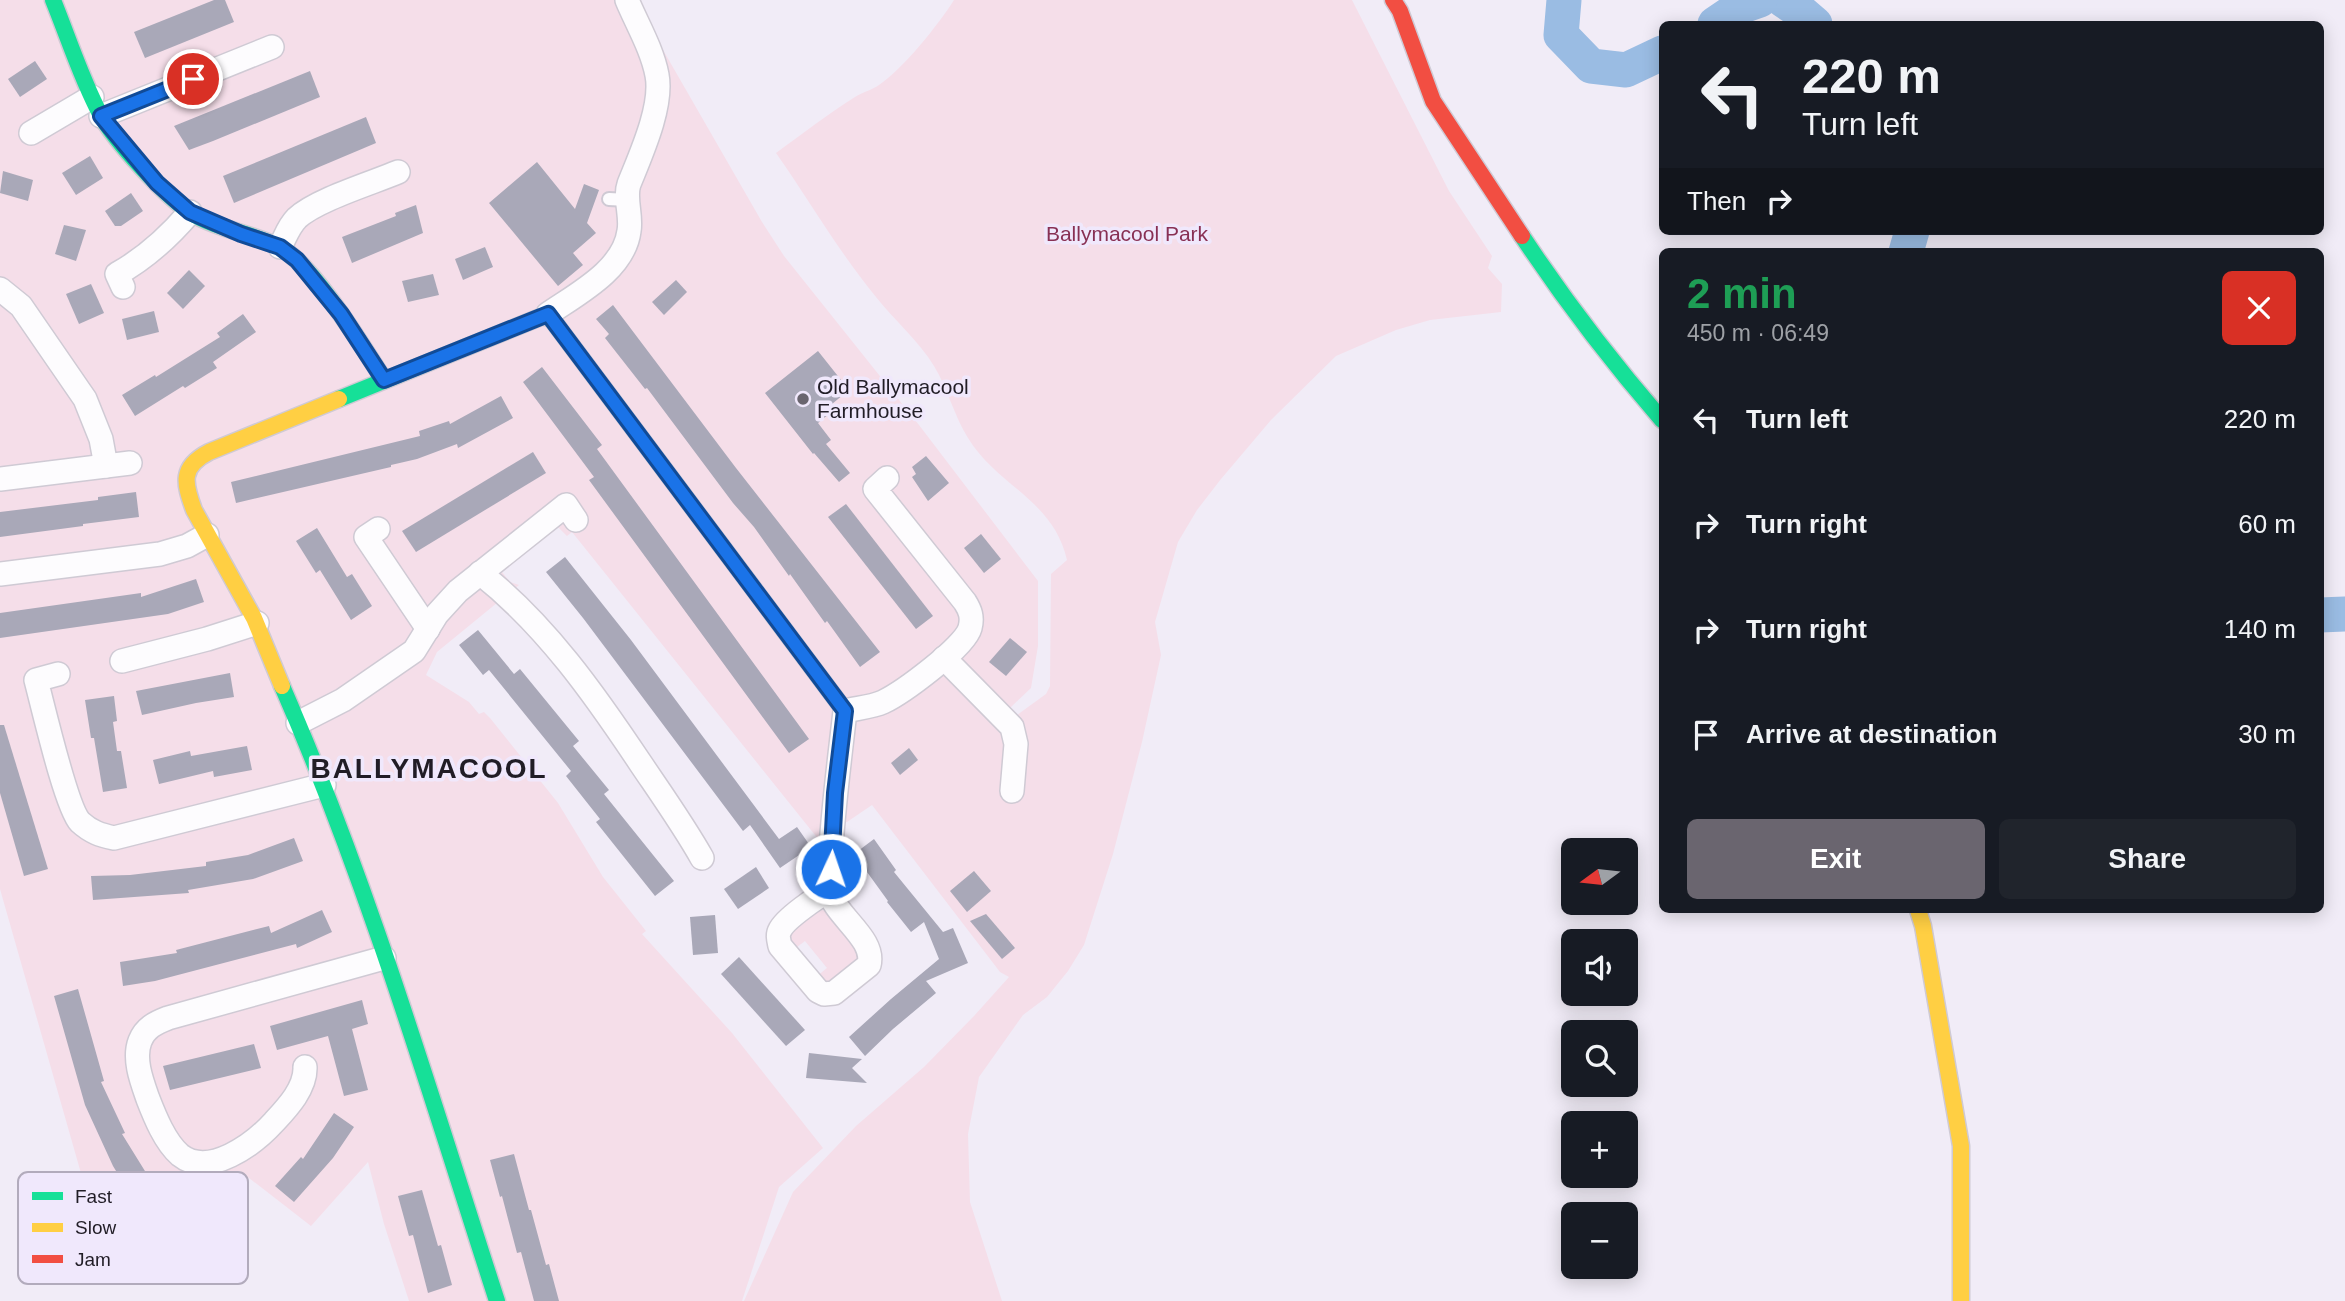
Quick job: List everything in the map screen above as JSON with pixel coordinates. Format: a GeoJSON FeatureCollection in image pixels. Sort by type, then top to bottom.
{"type":"FeatureCollection","features":[{"type":"Feature","properties":{"kind":"street"},"geometry":{"type":"LineString","coordinates":[[53,0],[97,106],[157,183],[190,212],[280,247],[297,260],[341,314],[384,380]]}},
{"type":"Feature","properties":{"kind":"street"},"geometry":{"type":"LineString","coordinates":[[497,1301],[324,785],[257,623],[189,502],[186,477],[195,460],[209,452],[548,314],[604,274],[621,254],[629,235],[631,215],[618,199],[628,186],[639,159],[659,90],[654,62],[627,0]]}},
{"type":"Feature","properties":{"kind":"street"},"geometry":{"type":"LineString","coordinates":[[1393,0],[1400,11],[1433,101],[1564,300],[1611,362],[1659,417]]}},
{"type":"Feature","properties":{"kind":"street"},"geometry":{"type":"LineString","coordinates":[[31,133],[97,106],[272,47]]}},
{"type":"Feature","properties":{"kind":"street"},"geometry":{"type":"LineString","coordinates":[[280,247],[297,218],[312,208],[398,171]]}},
{"type":"Feature","properties":{"kind":"street"},"geometry":{"type":"LineString","coordinates":[[118,276],[159,246],[190,212]]}},
{"type":"Feature","properties":{"kind":"street"},"geometry":{"type":"LineString","coordinates":[[0,289],[21,306],[85,399],[100,439],[106,466]]}},
{"type":"Feature","properties":{"kind":"street"},"geometry":{"type":"LineString","coordinates":[[548,314],[845,711],[835,793],[830,891],[847,920],[868,946],[871,958],[869,965],[830,994],[818,991],[780,947],[778,937],[781,927],[821,894],[830,891]]}},
{"type":"Feature","properties":{"kind":"street"},"geometry":{"type":"LineString","coordinates":[[0,479],[130,463]]}},
{"type":"Feature","properties":{"kind":"street"},"geometry":{"type":"LineString","coordinates":[[845,711],[881,703],[899,693],[963,642],[970,628],[972,613],[875,489],[887,478]]}},
{"type":"Feature","properties":{"kind":"street"},"geometry":{"type":"LineString","coordinates":[[298,723],[343,700],[414,651],[438,614],[458,591],[566,505],[576,520]]}},
{"type":"Feature","properties":{"kind":"street"},"geometry":{"type":"LineString","coordinates":[[378,529],[366,537],[428,629]]}},
{"type":"Feature","properties":{"kind":"street"},"geometry":{"type":"LineString","coordinates":[[0,574],[160,554],[187,546],[208,535]]}},
{"type":"Feature","properties":{"kind":"street"},"geometry":{"type":"LineString","coordinates":[[480,573],[507,595],[538,628],[601,703],[702,858]]}},
{"type":"Feature","properties":{"kind":"street"},"geometry":{"type":"LineString","coordinates":[[122,661],[257,623]]}},
{"type":"Feature","properties":{"kind":"street"},"geometry":{"type":"LineString","coordinates":[[944,658],[1012,727],[1016,744],[1012,791]]}},
{"type":"Feature","properties":{"kind":"street"},"geometry":{"type":"LineString","coordinates":[[58,674],[36,680],[69,798],[78,820],[96,834],[114,838],[324,785]]}},
{"type":"Feature","properties":{"kind":"street"},"geometry":{"type":"LineString","coordinates":[[1919,913],[1947,1055],[1961,1146],[1961,1301]]}},
{"type":"Feature","properties":{"kind":"street"},"geometry":{"type":"LineString","coordinates":[[304,1068],[303,1084],[267,1130],[243,1147],[219,1159],[209,1162],[191,1161],[176,1151],[154,1114],[141,1077],[138,1045],[148,1028],[167,1018],[384,958]]}},
{"type":"Feature","properties":{"kind":"green space","name":"Ballymacool Park"},"geometry":{"type":"Polygon","coordinates":[[[0,0],[627,0],[647,46],[659,43],[784,256],[919,425],[1038,581],[1038,646],[1031,688],[1011,707],[1005,718],[1010,720],[1046,694],[1050,686],[1051,574],[1067,560],[1060,539],[1037,508],[980,455],[963,430],[939,375],[928,357],[862,280],[776,153],[858,95],[876,87],[889,77],[920,45],[954,0],[1352,0],[1449,191],[1492,256],[1488,268],[1502,284],[1501,312],[1430,320],[1396,330],[1336,356],[1271,420],[1197,510],[1178,542],[1155,622],[1161,655],[1142,742],[1113,854],[1084,945],[1047,997],[1023,1015],[979,1077],[968,1134],[970,1202],[1002,1301],[744,1301],[793,1192],[856,1126],[924,1067],[1009,977],[1000,972],[872,805],[847,822],[833,824],[831,855],[572,532],[567,536],[557,526],[502,572],[510,582],[519,585],[437,652],[426,675],[469,702],[479,714],[484,712],[490,718],[558,803],[603,877],[646,931],[642,934],[732,1033],[823,1148],[779,1187],[742,1301],[409,1301],[384,1224],[368,1162],[311,1226],[248,1177],[248,1172],[81,1172],[0,889],[0,0]]]}},
{"type":"Feature","properties":{"kind":"green space"},"geometry":{"type":"Polygon","coordinates":[[[821,910],[828,911],[859,950],[860,958],[834,983],[825,984],[816,977],[827,968],[805,941],[793,950],[790,944],[791,932],[821,910]]]}},
{"type":"Feature","properties":{"kind":"building"},"geometry":{"type":"Polygon","coordinates":[[[214,0],[225,0],[234,22],[145,58],[134,32],[214,0]]]}},
{"type":"Feature","properties":{"kind":"building"},"geometry":{"type":"Polygon","coordinates":[[[35,61],[47,79],[20,97],[8,79],[35,61]]]}},
{"type":"Feature","properties":{"kind":"building"},"geometry":{"type":"Polygon","coordinates":[[[310,71],[320,97],[213,141],[189,150],[174,126],[310,71]]]}},
{"type":"Feature","properties":{"kind":"building"},"geometry":{"type":"Polygon","coordinates":[[[366,117],[376,143],[234,203],[223,176],[366,117]]]}},
{"type":"Feature","properties":{"kind":"building"},"geometry":{"type":"Polygon","coordinates":[[[90,156],[103,178],[76,195],[62,173],[90,156]]]}},
{"type":"Feature","properties":{"kind":"building"},"geometry":{"type":"Polygon","coordinates":[[[537,162],[575,209],[584,184],[599,190],[587,223],[596,233],[573,253],[583,265],[558,286],[489,203],[537,162]]]}},
{"type":"Feature","properties":{"kind":"building"},"geometry":{"type":"Polygon","coordinates":[[[3,171],[33,180],[28,201],[0,193],[3,171]]]}},
{"type":"Feature","properties":{"kind":"building"},"geometry":{"type":"Polygon","coordinates":[[[131,193],[143,211],[121,226],[115,226],[105,211],[131,193]]]}},
{"type":"Feature","properties":{"kind":"building"},"geometry":{"type":"Polygon","coordinates":[[[416,205],[423,233],[352,263],[342,237],[396,216],[395,213],[416,205]]]}},
{"type":"Feature","properties":{"kind":"building"},"geometry":{"type":"Polygon","coordinates":[[[64,225],[86,230],[76,261],[55,254],[64,225]]]}},
{"type":"Feature","properties":{"kind":"building"},"geometry":{"type":"Polygon","coordinates":[[[485,247],[493,267],[463,280],[455,259],[485,247]]]}},
{"type":"Feature","properties":{"kind":"building"},"geometry":{"type":"Polygon","coordinates":[[[189,270],[205,286],[183,309],[167,293],[189,270]]]}},
{"type":"Feature","properties":{"kind":"building"},"geometry":{"type":"Polygon","coordinates":[[[433,274],[439,295],[408,302],[402,281],[433,274]]]}},
{"type":"Feature","properties":{"kind":"building"},"geometry":{"type":"Polygon","coordinates":[[[676,280],[687,292],[664,315],[652,302],[676,280]]]}},
{"type":"Feature","properties":{"kind":"building"},"geometry":{"type":"Polygon","coordinates":[[[91,284],[104,313],[79,324],[66,294],[91,284]]]}},
{"type":"Feature","properties":{"kind":"building"},"geometry":{"type":"Polygon","coordinates":[[[613,305],[880,652],[860,667],[647,388],[645,389],[605,338],[609,334],[596,319],[613,305]]]}},
{"type":"Feature","properties":{"kind":"building"},"geometry":{"type":"Polygon","coordinates":[[[154,311],[159,332],[127,340],[122,319],[154,311]]]}},
{"type":"Feature","properties":{"kind":"building"},"geometry":{"type":"Polygon","coordinates":[[[243,314],[256,332],[213,362],[217,368],[135,416],[122,395],[220,337],[217,333],[243,314]]]}},
{"type":"Feature","properties":{"kind":"building","name":"Old Ballymacool Farmhouse"},"geometry":{"type":"Polygon","coordinates":[[[818,351],[849,390],[832,404],[835,409],[818,423],[831,440],[826,444],[850,473],[839,482],[765,393],[818,351]]]}},
{"type":"Feature","properties":{"kind":"building"},"geometry":{"type":"Polygon","coordinates":[[[542,367],[602,445],[597,449],[809,739],[789,753],[589,480],[594,477],[523,382],[542,367]]]}},
{"type":"Feature","properties":{"kind":"building"},"geometry":{"type":"Polygon","coordinates":[[[501,396],[513,418],[458,448],[457,444],[391,467],[236,503],[231,482],[420,436],[419,431],[449,421],[450,424],[501,396]]]}},
{"type":"Feature","properties":{"kind":"building"},"geometry":{"type":"Polygon","coordinates":[[[533,452],[546,473],[416,552],[402,531],[533,452]]]}},
{"type":"Feature","properties":{"kind":"building"},"geometry":{"type":"Polygon","coordinates":[[[926,456],[949,483],[928,501],[912,477],[916,474],[912,467],[926,456]]]}},
{"type":"Feature","properties":{"kind":"building"},"geometry":{"type":"Polygon","coordinates":[[[136,492],[139,517],[0,537],[0,512],[98,500],[98,497],[136,492]]]}},
{"type":"Feature","properties":{"kind":"building"},"geometry":{"type":"Polygon","coordinates":[[[846,504],[933,616],[916,629],[828,517],[846,504]]]}},
{"type":"Feature","properties":{"kind":"building"},"geometry":{"type":"Polygon","coordinates":[[[317,528],[347,577],[352,574],[372,606],[351,620],[320,570],[316,573],[296,541],[317,528]]]}},
{"type":"Feature","properties":{"kind":"building"},"geometry":{"type":"Polygon","coordinates":[[[981,534],[1001,559],[984,573],[964,548],[981,534]]]}},
{"type":"Feature","properties":{"kind":"building"},"geometry":{"type":"Polygon","coordinates":[[[565,557],[631,640],[779,839],[797,827],[811,847],[780,868],[750,825],[743,831],[546,572],[565,557]]]}},
{"type":"Feature","properties":{"kind":"building"},"geometry":{"type":"Polygon","coordinates":[[[196,579],[204,602],[168,614],[0,638],[0,613],[141,593],[141,597],[196,579]]]}},
{"type":"Feature","properties":{"kind":"building"},"geometry":{"type":"Polygon","coordinates":[[[478,630],[514,674],[520,669],[579,741],[573,746],[609,790],[604,794],[674,881],[655,896],[596,822],[600,819],[566,776],[571,771],[489,670],[483,675],[459,645],[478,630]]]}},
{"type":"Feature","properties":{"kind":"building"},"geometry":{"type":"Polygon","coordinates":[[[1010,638],[1027,652],[1006,676],[989,662],[1010,638]]]}},
{"type":"Feature","properties":{"kind":"building"},"geometry":{"type":"Polygon","coordinates":[[[230,673],[234,697],[142,715],[136,691],[230,673]]]}},
{"type":"Feature","properties":{"kind":"building"},"geometry":{"type":"Polygon","coordinates":[[[114,696],[117,721],[113,722],[117,751],[121,751],[127,788],[103,792],[85,700],[114,696]]]}},
{"type":"Feature","properties":{"kind":"building"},"geometry":{"type":"Polygon","coordinates":[[[0,725],[4,725],[48,869],[24,876],[0,793],[0,725]]]}},
{"type":"Feature","properties":{"kind":"building"},"geometry":{"type":"Polygon","coordinates":[[[247,746],[252,770],[214,777],[213,771],[159,784],[153,760],[190,751],[191,756],[247,746]]]}},
{"type":"Feature","properties":{"kind":"building"},"geometry":{"type":"Polygon","coordinates":[[[909,748],[918,760],[900,775],[891,763],[909,748]]]}},
{"type":"Feature","properties":{"kind":"building"},"geometry":{"type":"Polygon","coordinates":[[[294,838],[303,861],[253,879],[188,890],[189,893],[93,900],[91,876],[130,875],[206,866],[206,862],[248,855],[294,838]]]}},
{"type":"Feature","properties":{"kind":"building"},"geometry":{"type":"Polygon","coordinates":[[[874,839],[896,870],[894,872],[943,932],[953,928],[968,963],[926,981],[936,993],[865,1056],[849,1037],[939,959],[924,922],[911,932],[854,854],[874,839]]]}},
{"type":"Feature","properties":{"kind":"building"},"geometry":{"type":"Polygon","coordinates":[[[756,867],[769,888],[738,909],[724,889],[756,867]]]}},
{"type":"Feature","properties":{"kind":"building"},"geometry":{"type":"Polygon","coordinates":[[[974,871],[991,891],[967,912],[950,891],[974,871]]]}},
{"type":"Feature","properties":{"kind":"building"},"geometry":{"type":"Polygon","coordinates":[[[322,910],[332,932],[297,948],[296,944],[155,981],[123,986],[120,962],[177,953],[176,950],[269,926],[271,933],[322,910]]]}},
{"type":"Feature","properties":{"kind":"building"},"geometry":{"type":"Polygon","coordinates":[[[986,914],[1015,948],[1002,959],[970,921],[986,914]]]}},
{"type":"Feature","properties":{"kind":"building"},"geometry":{"type":"Polygon","coordinates":[[[715,915],[718,953],[693,955],[690,917],[715,915]]]}},
{"type":"Feature","properties":{"kind":"building"},"geometry":{"type":"Polygon","coordinates":[[[739,957],[805,1030],[786,1046],[721,974],[739,957]]]}},
{"type":"Feature","properties":{"kind":"building"},"geometry":{"type":"Polygon","coordinates":[[[78,989],[104,1081],[101,1082],[125,1133],[122,1134],[146,1172],[117,1172],[113,1166],[85,1105],[54,996],[78,989]]]}},
{"type":"Feature","properties":{"kind":"building"},"geometry":{"type":"Polygon","coordinates":[[[362,1000],[368,1024],[352,1029],[368,1090],[344,1096],[328,1036],[277,1050],[270,1026],[362,1000]]]}},
{"type":"Feature","properties":{"kind":"building"},"geometry":{"type":"Polygon","coordinates":[[[254,1044],[261,1068],[170,1090],[163,1066],[254,1044]]]}},
{"type":"Feature","properties":{"kind":"building"},"geometry":{"type":"Polygon","coordinates":[[[809,1053],[862,1059],[852,1068],[867,1083],[806,1078],[809,1053]]]}},
{"type":"Feature","properties":{"kind":"building"},"geometry":{"type":"Polygon","coordinates":[[[334,1113],[354,1127],[333,1158],[294,1202],[275,1186],[301,1157],[303,1159],[334,1113]]]}},
{"type":"Feature","properties":{"kind":"building"},"geometry":{"type":"Polygon","coordinates":[[[514,1154],[559,1301],[534,1301],[521,1252],[517,1253],[490,1160],[514,1154]]]}},
{"type":"Feature","properties":{"kind":"building"},"geometry":{"type":"Polygon","coordinates":[[[422,1190],[452,1285],[428,1293],[413,1235],[409,1236],[398,1196],[422,1190]]]}},
{"type":"Feature","properties":{"kind":"waterway"},"geometry":{"type":"LineString","coordinates":[[1564,0],[1561,35],[1591,66],[1626,70],[1659,54]]}},
{"type":"Feature","properties":{"kind":"waterway"},"geometry":{"type":"LineString","coordinates":[[1719,21],[1740,7],[1760,0]]}},
{"type":"Feature","properties":{"kind":"waterway"},"geometry":{"type":"LineString","coordinates":[[1783,0],[1812,21]]}},
{"type":"Feature","properties":{"kind":"waterway"},"geometry":{"type":"LineString","coordinates":[[1907,248],[1911,235]]}},
{"type":"Feature","properties":{"kind":"waterway"},"geometry":{"type":"LineString","coordinates":[[2324,615],[2345,614]]}},
{"type":"Feature","properties":{"kind":"traffic: fast"},"geometry":{"type":"LineString","coordinates":[[53,0],[93,100],[107,125],[128,152],[167,193],[190,212],[211,223],[268,242],[292,256],[336,307],[384,380]]}},
{"type":"Feature","properties":{"kind":"traffic: fast"},"geometry":{"type":"LineString","coordinates":[[1522,236],[1589,330],[1659,416]]}},
{"type":"Feature","properties":{"kind":"traffic: fast"},"geometry":{"type":"LineString","coordinates":[[339,399],[548,314],[845,711]]}},
{"type":"Feature","properties":{"kind":"traffic: fast"},"geometry":{"type":"LineString","coordinates":[[282,686],[371,913],[497,1301]]}},
{"type":"Feature","properties":{"kind":"traffic: slow"},"geometry":{"type":"LineString","coordinates":[[282,686],[254,618],[194,510],[188,492],[187,476],[193,464],[209,452],[339,399]]}},
{"type":"Feature","properties":{"kind":"traffic: slow"},"geometry":{"type":"LineString","coordinates":[[1919,913],[1961,1146],[1961,1301]]}},
{"type":"Feature","properties":{"kind":"traffic: jam"},"geometry":{"type":"LineString","coordinates":[[1393,0],[1400,11],[1433,101],[1522,236]]}},
{"type":"Feature","properties":{"kind":"place","name":"Old Ballymacool Farmhouse"},"geometry":{"type":"Point","coordinates":[803,399]}},
{"type":"Feature","properties":{"kind":"district","name":"BALLYMACOOL"},"geometry":{"type":"Point","coordinates":[429,768]}},
{"type":"Feature","properties":{"kind":"route"},"geometry":{"type":"LineString","coordinates":[[193,79],[101,116],[157,183],[190,212],[280,247],[297,260],[341,314],[384,380],[548,314],[845,711],[835,793],[831,869]]}}]}
